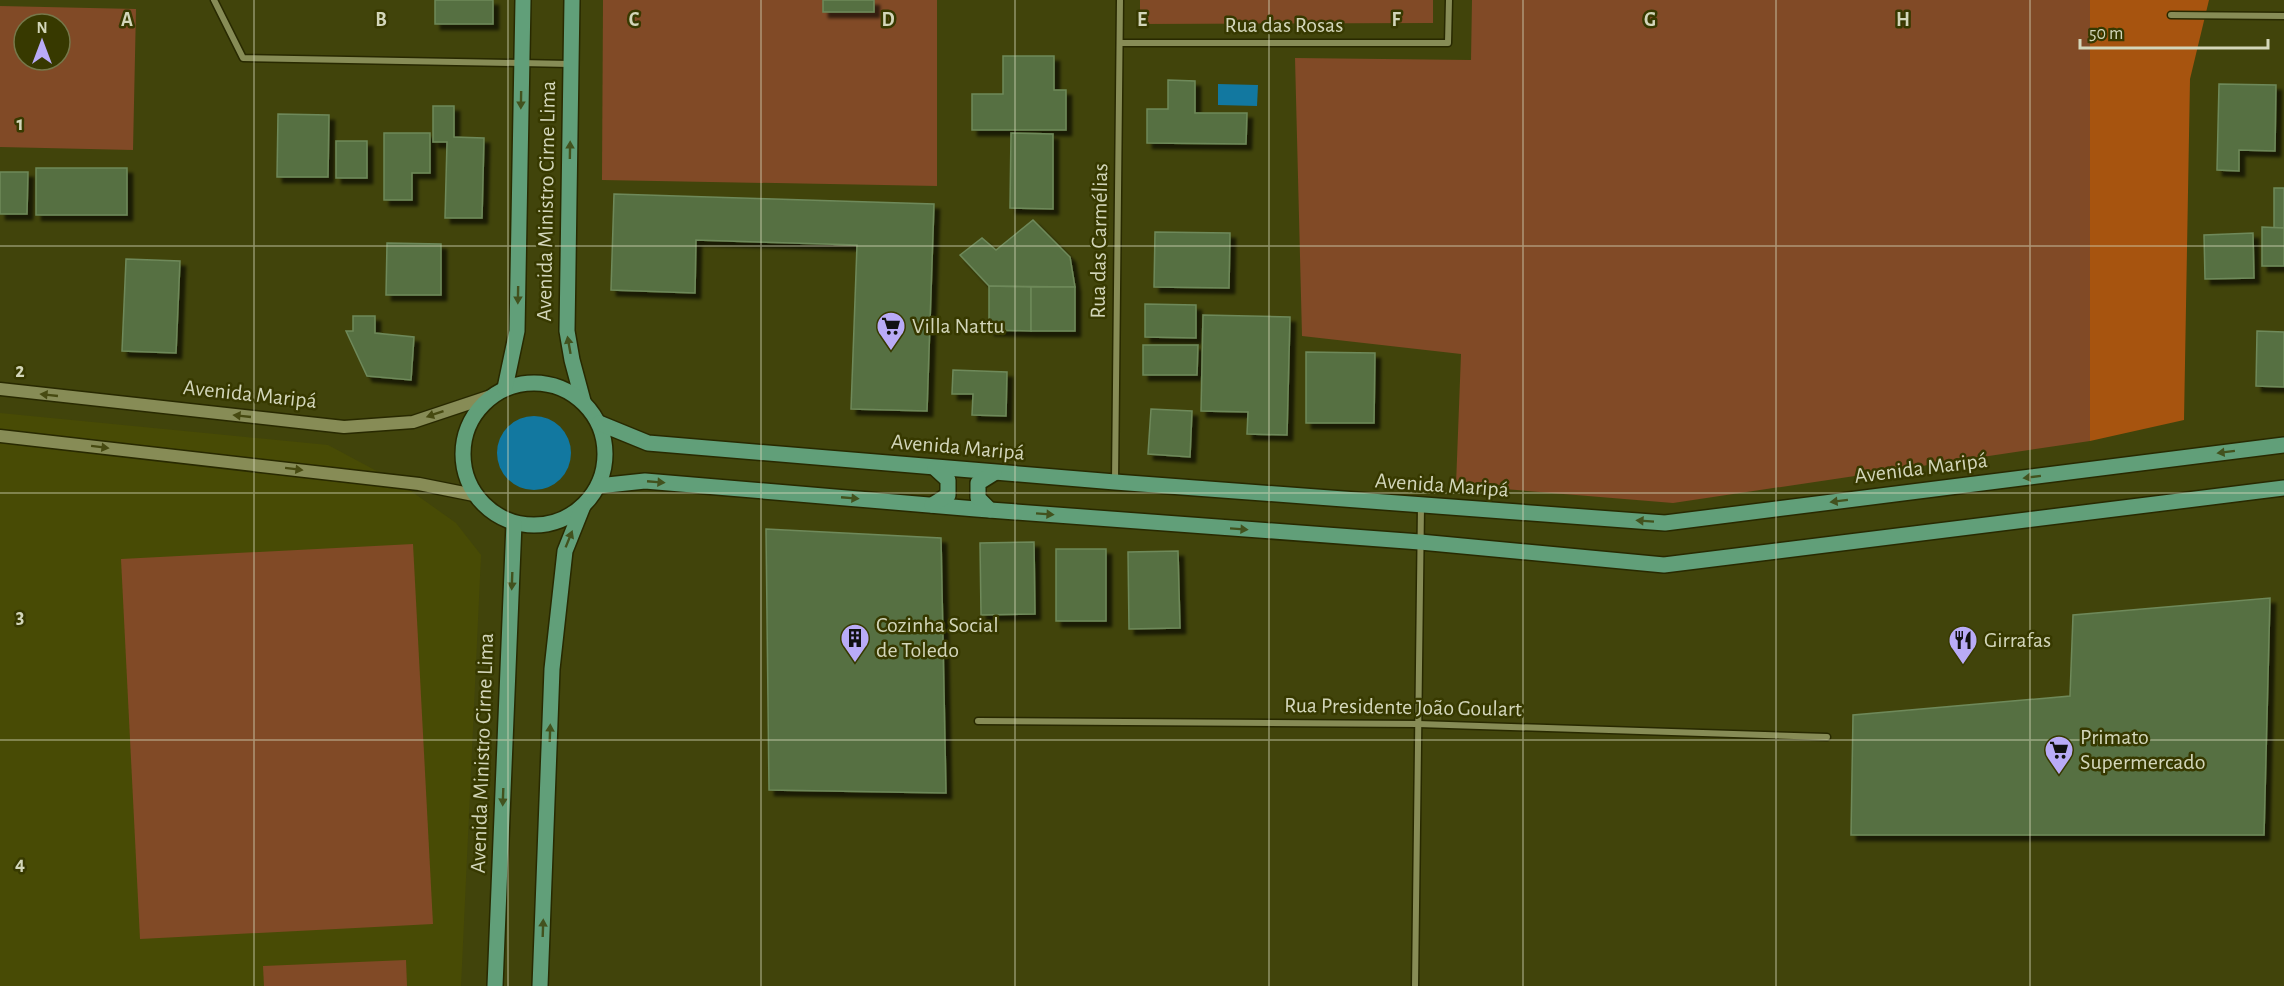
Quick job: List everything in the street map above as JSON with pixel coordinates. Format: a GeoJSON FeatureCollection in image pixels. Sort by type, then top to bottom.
{"type":"FeatureCollection","features":[{"type":"Feature","properties":{"kind":"main road","name":"Avenida Ministro Cirne Lima"},"geometry":{"type":"LineString","coordinates":[[505,388],[518,331],[523,0]]}},
{"type":"Feature","properties":{"kind":"main road","name":"Avenida Ministro Cirne Lima"},"geometry":{"type":"LineString","coordinates":[[572,0],[567,331],[583,401]]}},
{"type":"Feature","properties":{"kind":"main road"},"geometry":{"type":"LineString","coordinates":[[540,986],[552,669],[565,551],[583,506],[598,486],[605,466],[605,444],[598,423],[583,401],[566,390],[546,383],[525,382],[505,388],[491,396],[475,412],[465,431],[462,453],[465,475],[474,495],[492,512],[514,523],[538,525],[562,520],[583,506]]}},
{"type":"Feature","properties":{"kind":"main road","name":"Avenida Maripá"},"geometry":{"type":"LineString","coordinates":[[0,389],[344,427],[413,422],[491,396]]}},
{"type":"Feature","properties":{"kind":"main road","name":"Avenida Maripá"},"geometry":{"type":"LineString","coordinates":[[598,423],[648,443],[935,468],[1665,523],[2284,445]]}},
{"type":"Feature","properties":{"kind":"main road"},"geometry":{"type":"LineString","coordinates":[[0,436],[418,484],[474,495]]}},
{"type":"Feature","properties":{"kind":"main road"},"geometry":{"type":"LineString","coordinates":[[932,506],[948,495],[948,480],[935,468]]}},
{"type":"Feature","properties":{"kind":"main road"},"geometry":{"type":"LineString","coordinates":[[990,510],[978,498],[978,483],[994,472]]}},
{"type":"Feature","properties":{"kind":"main road"},"geometry":{"type":"LineString","coordinates":[[598,486],[645,481],[932,506],[1420,542],[1664,565],[2284,488]]}},
{"type":"Feature","properties":{"kind":"main road","name":"Avenida Ministro Cirne Lima"},"geometry":{"type":"LineString","coordinates":[[495,986],[514,523]]}},
{"type":"Feature","properties":{"kind":"street"},"geometry":{"type":"LineString","coordinates":[[214,0],[243,58],[571,64]]}},
{"type":"Feature","properties":{"kind":"street","name":"Rua das Carmélias"},"geometry":{"type":"LineString","coordinates":[[1115,482],[1120,0]]}},
{"type":"Feature","properties":{"kind":"street","name":"Rua das Rosas"},"geometry":{"type":"LineString","coordinates":[[1120,43],[1448,43],[1449,0]]}},
{"type":"Feature","properties":{"kind":"street"},"geometry":{"type":"LineString","coordinates":[[2171,15],[2284,16]]}},
{"type":"Feature","properties":{"kind":"street"},"geometry":{"type":"LineString","coordinates":[[1414,986],[1421,506]]}},
{"type":"Feature","properties":{"kind":"street","name":"Rua Presidente João Goulart"},"geometry":{"type":"LineString","coordinates":[[978,721],[1418,724],[1827,737]]}},
{"type":"Feature","properties":{"kind":"shaded area"},"geometry":{"type":"Polygon","coordinates":[[[603,0],[937,0],[937,186],[602,180],[603,0]]]}},
{"type":"Feature","properties":{"kind":"shaded area"},"geometry":{"type":"Polygon","coordinates":[[[1140,0],[1433,0],[1433,23],[1140,24],[1140,0]]]}},
{"type":"Feature","properties":{"kind":"shaded area"},"geometry":{"type":"Polygon","coordinates":[[[1472,0],[2090,0],[2090,441],[1673,503],[1456,485],[1461,354],[1302,336],[1295,58],[1471,60],[1472,0]]]}},
{"type":"Feature","properties":{"kind":"shaded area"},"geometry":{"type":"Polygon","coordinates":[[[2090,0],[2209,0],[2190,79],[2184,420],[2090,441],[2090,0]]]}},
{"type":"Feature","properties":{"kind":"shaded area"},"geometry":{"type":"Polygon","coordinates":[[[0,6],[136,9],[133,150],[0,147],[0,6]]]}},
{"type":"Feature","properties":{"kind":"shaded area"},"geometry":{"type":"Polygon","coordinates":[[[0,413],[328,445],[401,484],[456,523],[481,555],[461,986],[0,986],[0,413]]]}},
{"type":"Feature","properties":{"kind":"shaded area"},"geometry":{"type":"Polygon","coordinates":[[[413,544],[433,924],[140,939],[121,559],[413,544]]]}},
{"type":"Feature","properties":{"kind":"shaded area"},"geometry":{"type":"Polygon","coordinates":[[[406,960],[407,986],[264,986],[263,966],[406,960]]]}},
{"type":"Feature","properties":{"kind":"water"},"geometry":{"type":"Polygon","coordinates":[[[1218,84],[1258,85],[1257,106],[1218,105],[1218,84]]]}},
{"type":"Feature","properties":{"kind":"water"},"geometry":{"type":"Polygon","coordinates":[[[534,416],[548,419],[560,427],[568,439],[571,453],[568,467],[560,479],[548,487],[534,490],[520,487],[508,479],[500,467],[497,453],[500,439],[508,427],[520,419],[534,416]]]}},
{"type":"Feature","properties":{"kind":"building"},"geometry":{"type":"Polygon","coordinates":[[[435,0],[493,0],[493,24],[435,24],[435,0]]]}},
{"type":"Feature","properties":{"kind":"building"},"geometry":{"type":"Polygon","coordinates":[[[823,0],[874,0],[874,12],[823,12],[823,0]]]}},
{"type":"Feature","properties":{"kind":"building"},"geometry":{"type":"Polygon","coordinates":[[[1003,56],[1054,56],[1054,90],[1066,90],[1066,130],[972,130],[972,94],[1003,94],[1003,56]]]}},
{"type":"Feature","properties":{"kind":"building"},"geometry":{"type":"Polygon","coordinates":[[[1168,80],[1195,81],[1195,113],[1247,113],[1246,144],[1147,143],[1147,109],[1168,109],[1168,80]]]}},
{"type":"Feature","properties":{"kind":"building"},"geometry":{"type":"Polygon","coordinates":[[[2219,84],[2276,85],[2275,151],[2239,150],[2239,171],[2217,170],[2219,84]]]}},
{"type":"Feature","properties":{"kind":"building"},"geometry":{"type":"Polygon","coordinates":[[[433,106],[454,106],[454,137],[484,138],[482,218],[445,218],[447,142],[433,142],[433,106]]]}},
{"type":"Feature","properties":{"kind":"building"},"geometry":{"type":"Polygon","coordinates":[[[278,114],[329,115],[328,177],[277,177],[278,114]]]}},
{"type":"Feature","properties":{"kind":"building"},"geometry":{"type":"Polygon","coordinates":[[[384,133],[430,133],[430,173],[412,173],[412,200],[384,200],[384,133]]]}},
{"type":"Feature","properties":{"kind":"building"},"geometry":{"type":"Polygon","coordinates":[[[1011,133],[1053,134],[1053,209],[1010,208],[1011,133]]]}},
{"type":"Feature","properties":{"kind":"building"},"geometry":{"type":"Polygon","coordinates":[[[336,141],[367,141],[367,178],[336,178],[336,141]]]}},
{"type":"Feature","properties":{"kind":"building"},"geometry":{"type":"Polygon","coordinates":[[[36,168],[127,168],[127,215],[36,215],[36,168]]]}},
{"type":"Feature","properties":{"kind":"building"},"geometry":{"type":"Polygon","coordinates":[[[0,172],[28,172],[27,214],[0,214],[0,172]]]}},
{"type":"Feature","properties":{"kind":"building"},"geometry":{"type":"Polygon","coordinates":[[[2274,188],[2284,188],[2284,228],[2274,228],[2274,188]]]}},
{"type":"Feature","properties":{"kind":"building","name":"Villa Nattu"},"geometry":{"type":"Polygon","coordinates":[[[614,194],[934,204],[927,411],[851,409],[857,245],[696,240],[695,293],[611,290],[614,194]]]}},
{"type":"Feature","properties":{"kind":"building"},"geometry":{"type":"Polygon","coordinates":[[[1033,220],[1070,257],[1075,287],[989,286],[960,255],[982,238],[996,250],[1033,220]]]}},
{"type":"Feature","properties":{"kind":"building"},"geometry":{"type":"Polygon","coordinates":[[[2262,227],[2284,228],[2284,266],[2262,266],[2262,227]]]}},
{"type":"Feature","properties":{"kind":"building"},"geometry":{"type":"Polygon","coordinates":[[[1155,232],[1230,233],[1229,288],[1154,287],[1155,232]]]}},
{"type":"Feature","properties":{"kind":"building"},"geometry":{"type":"Polygon","coordinates":[[[2253,233],[2254,278],[2205,279],[2204,235],[2253,233]]]}},
{"type":"Feature","properties":{"kind":"building"},"geometry":{"type":"Polygon","coordinates":[[[387,243],[441,244],[441,295],[386,295],[387,243]]]}},
{"type":"Feature","properties":{"kind":"building"},"geometry":{"type":"Polygon","coordinates":[[[126,259],[180,261],[176,353],[122,351],[126,259]]]}},
{"type":"Feature","properties":{"kind":"building"},"geometry":{"type":"Polygon","coordinates":[[[989,286],[1031,287],[1031,331],[989,330],[989,286]]]}},
{"type":"Feature","properties":{"kind":"building"},"geometry":{"type":"Polygon","coordinates":[[[1031,287],[1075,287],[1075,331],[1031,331],[1031,287]]]}},
{"type":"Feature","properties":{"kind":"building"},"geometry":{"type":"Polygon","coordinates":[[[1145,304],[1196,305],[1196,338],[1145,337],[1145,304]]]}},
{"type":"Feature","properties":{"kind":"building"},"geometry":{"type":"Polygon","coordinates":[[[1203,315],[1290,317],[1287,435],[1247,434],[1248,412],[1201,411],[1203,315]]]}},
{"type":"Feature","properties":{"kind":"building"},"geometry":{"type":"Polygon","coordinates":[[[353,316],[375,316],[375,333],[414,337],[411,380],[367,376],[346,331],[353,331],[353,316]]]}},
{"type":"Feature","properties":{"kind":"building"},"geometry":{"type":"Polygon","coordinates":[[[2257,331],[2284,332],[2284,387],[2256,386],[2257,331]]]}},
{"type":"Feature","properties":{"kind":"building"},"geometry":{"type":"Polygon","coordinates":[[[1143,345],[1198,345],[1197,375],[1143,375],[1143,345]]]}},
{"type":"Feature","properties":{"kind":"building"},"geometry":{"type":"Polygon","coordinates":[[[1306,352],[1375,353],[1374,423],[1306,423],[1306,352]]]}},
{"type":"Feature","properties":{"kind":"building"},"geometry":{"type":"Polygon","coordinates":[[[953,370],[1007,372],[1006,416],[972,415],[973,394],[952,394],[953,370]]]}},
{"type":"Feature","properties":{"kind":"building"},"geometry":{"type":"Polygon","coordinates":[[[1151,409],[1192,411],[1190,457],[1148,454],[1151,409]]]}},
{"type":"Feature","properties":{"kind":"building","name":"Cozinha Social de Toledo"},"geometry":{"type":"Polygon","coordinates":[[[766,529],[941,538],[946,793],[769,790],[766,529]]]}},
{"type":"Feature","properties":{"kind":"building"},"geometry":{"type":"Polygon","coordinates":[[[1034,542],[1035,614],[981,615],[980,543],[1034,542]]]}},
{"type":"Feature","properties":{"kind":"building"},"geometry":{"type":"Polygon","coordinates":[[[1056,549],[1106,549],[1106,621],[1056,621],[1056,549]]]}},
{"type":"Feature","properties":{"kind":"building"},"geometry":{"type":"Polygon","coordinates":[[[1178,551],[1180,628],[1129,629],[1128,552],[1178,551]]]}},
{"type":"Feature","properties":{"kind":"building","name":"Primato Supermercado"},"geometry":{"type":"Polygon","coordinates":[[[2270,598],[2264,835],[1851,835],[1853,715],[2070,696],[2073,615],[2270,598]]]}},
{"type":"Feature","properties":{"kind":"place","name":"Villa Nattu"},"geometry":{"type":"Point","coordinates":[891,352]}},
{"type":"Feature","properties":{"kind":"place","name":"Cozinha Social de Toledo"},"geometry":{"type":"Point","coordinates":[855,664]}},
{"type":"Feature","properties":{"kind":"place","name":"Girrafas"},"geometry":{"type":"Point","coordinates":[1963,666]}},
{"type":"Feature","properties":{"kind":"place","name":"Primato Supermercado"},"geometry":{"type":"Point","coordinates":[2059,776]}}]}
